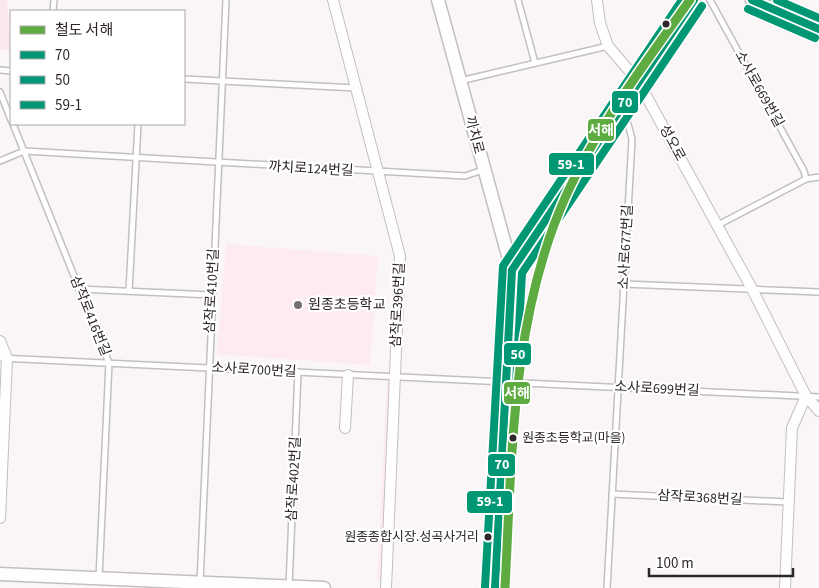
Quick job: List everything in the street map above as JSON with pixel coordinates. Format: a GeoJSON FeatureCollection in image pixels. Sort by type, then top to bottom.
{"type":"FeatureCollection","features":[{"type":"Feature","properties":{"kind":"street","name":"삼작로396번길"},"geometry":{"type":"LineString","coordinates":[[333,0],[400,256],[386,588]]}},
{"type":"Feature","properties":{"kind":"street","name":"까치로"},"geometry":{"type":"LineString","coordinates":[[438,0],[512,270]]}},
{"type":"Feature","properties":{"kind":"street","name":"성오로"},"geometry":{"type":"LineString","coordinates":[[596,0],[600,23],[608,46],[638,81],[716,226],[752,287],[806,396],[819,411]]}},
{"type":"Feature","properties":{"kind":"street"},"geometry":{"type":"LineString","coordinates":[[495,588],[512,270],[619,108],[694,0]]}},
{"type":"Feature","properties":{"kind":"street"},"geometry":{"type":"LineString","coordinates":[[752,0],[819,29]]}},
{"type":"Feature","properties":{"kind":"street"},"geometry":{"type":"LineString","coordinates":[[0,341],[4,358],[0,518]]}},
{"type":"Feature","properties":{"kind":"street"},"geometry":{"type":"LineString","coordinates":[[345,428],[348,375]]}},
{"type":"Feature","properties":{"kind":"street"},"geometry":{"type":"LineString","coordinates":[[785,588],[787,502],[792,428],[806,396]]}},
{"type":"Feature","properties":{"kind":"street"},"geometry":{"type":"LineString","coordinates":[[0,574],[199,585],[324,588]]}},
{"type":"Feature","properties":{"kind":"lane","name":"삼작로410번길"},"geometry":{"type":"LineString","coordinates":[[199,585],[226,0]]}},
{"type":"Feature","properties":{"kind":"lane"},"geometry":{"type":"LineString","coordinates":[[518,0],[535,63]]}},
{"type":"Feature","properties":{"kind":"lane","name":"소사로669번길"},"geometry":{"type":"LineString","coordinates":[[710,0],[804,170],[806,179]]}},
{"type":"Feature","properties":{"kind":"lane"},"geometry":{"type":"LineString","coordinates":[[460,81],[608,46]]}},
{"type":"Feature","properties":{"kind":"lane"},"geometry":{"type":"LineString","coordinates":[[185,79],[356,88]]}},
{"type":"Feature","properties":{"kind":"lane","name":"삼작로416번길"},"geometry":{"type":"LineString","coordinates":[[0,92],[10,117]]}},
{"type":"Feature","properties":{"kind":"lane","name":"소사로677번길"},"geometry":{"type":"LineString","coordinates":[[607,588],[632,139],[628,124],[619,108]]}},
{"type":"Feature","properties":{"kind":"lane","name":"삼작로416번길"},"geometry":{"type":"LineString","coordinates":[[13,125],[109,363],[99,578]]}},
{"type":"Feature","properties":{"kind":"lane"},"geometry":{"type":"LineString","coordinates":[[129,291],[138,125]]}},
{"type":"Feature","properties":{"kind":"lane","name":"까치로124번길"},"geometry":{"type":"LineString","coordinates":[[0,161],[24,151],[136,157],[218,164],[465,176],[484,169]]}},
{"type":"Feature","properties":{"kind":"lane"},"geometry":{"type":"LineString","coordinates":[[716,226],[728,222],[806,179],[819,177]]}},
{"type":"Feature","properties":{"kind":"lane"},"geometry":{"type":"LineString","coordinates":[[624,284],[752,287],[819,292]]}},
{"type":"Feature","properties":{"kind":"lane"},"geometry":{"type":"LineString","coordinates":[[79,289],[212,295]]}},
{"type":"Feature","properties":{"kind":"lane","name":"소사로700번길"},"geometry":{"type":"LineString","coordinates":[[4,358],[507,382]]}},
{"type":"Feature","properties":{"kind":"lane","name":"삼작로402번길"},"geometry":{"type":"LineString","coordinates":[[289,586],[298,372]]}},
{"type":"Feature","properties":{"kind":"lane","name":"소사로699번길"},"geometry":{"type":"LineString","coordinates":[[507,382],[819,397]]}},
{"type":"Feature","properties":{"kind":"lane","name":"삼작로368번길"},"geometry":{"type":"LineString","coordinates":[[612,494],[787,502]]}},
{"type":"Feature","properties":{"kind":"shaded area"},"geometry":{"type":"Polygon","coordinates":[[[0,0],[7,0],[10,51],[0,49],[0,0]]]}},
{"type":"Feature","properties":{"kind":"shaded area","name":"원종초등학교"},"geometry":{"type":"Polygon","coordinates":[[[226,244],[378,256],[370,365],[217,354],[226,244]]]}},
{"type":"Feature","properties":{"kind":"shaded area"},"geometry":{"type":"Polygon","coordinates":[[[387,382],[398,382],[388,581],[377,581],[387,382]]]}},
{"type":"Feature","properties":{"kind":"rail line","name":"서해"},"geometry":{"type":"LineString","coordinates":[[505,588],[517,390],[524,340],[547,244],[565,198],[592,146],[623,96],[690,0]]}},
{"type":"Feature","properties":{"kind":"transit line","name":"59-1"},"geometry":{"type":"LineString","coordinates":[[485,587],[503,266],[682,0]]}},
{"type":"Feature","properties":{"kind":"transit line","name":"70"},"geometry":{"type":"LineString","coordinates":[[495,588],[512,270],[694,0]]}},
{"type":"Feature","properties":{"kind":"transit line","name":"70"},"geometry":{"type":"LineString","coordinates":[[752,0],[819,29]]}},
{"type":"Feature","properties":{"kind":"transit line","name":"59-1"},"geometry":{"type":"LineString","coordinates":[[777,0],[819,18]]}},
{"type":"Feature","properties":{"kind":"transit line","name":"50"},"geometry":{"type":"LineString","coordinates":[[505,588],[522,273],[702,6]]}},
{"type":"Feature","properties":{"kind":"transit line","name":"50"},"geometry":{"type":"LineString","coordinates":[[748,9],[815,38]]}},
{"type":"Feature","properties":{"kind":"place","name":"원종초등학교"},"geometry":{"type":"Point","coordinates":[298,305]}},
{"type":"Feature","properties":{"kind":"place","name":"원종초등학교(마을)"},"geometry":{"type":"Point","coordinates":[513,438]}},
{"type":"Feature","properties":{"kind":"place","name":"원종종합시장.성곡사거리"},"geometry":{"type":"Point","coordinates":[488,537]}}]}
